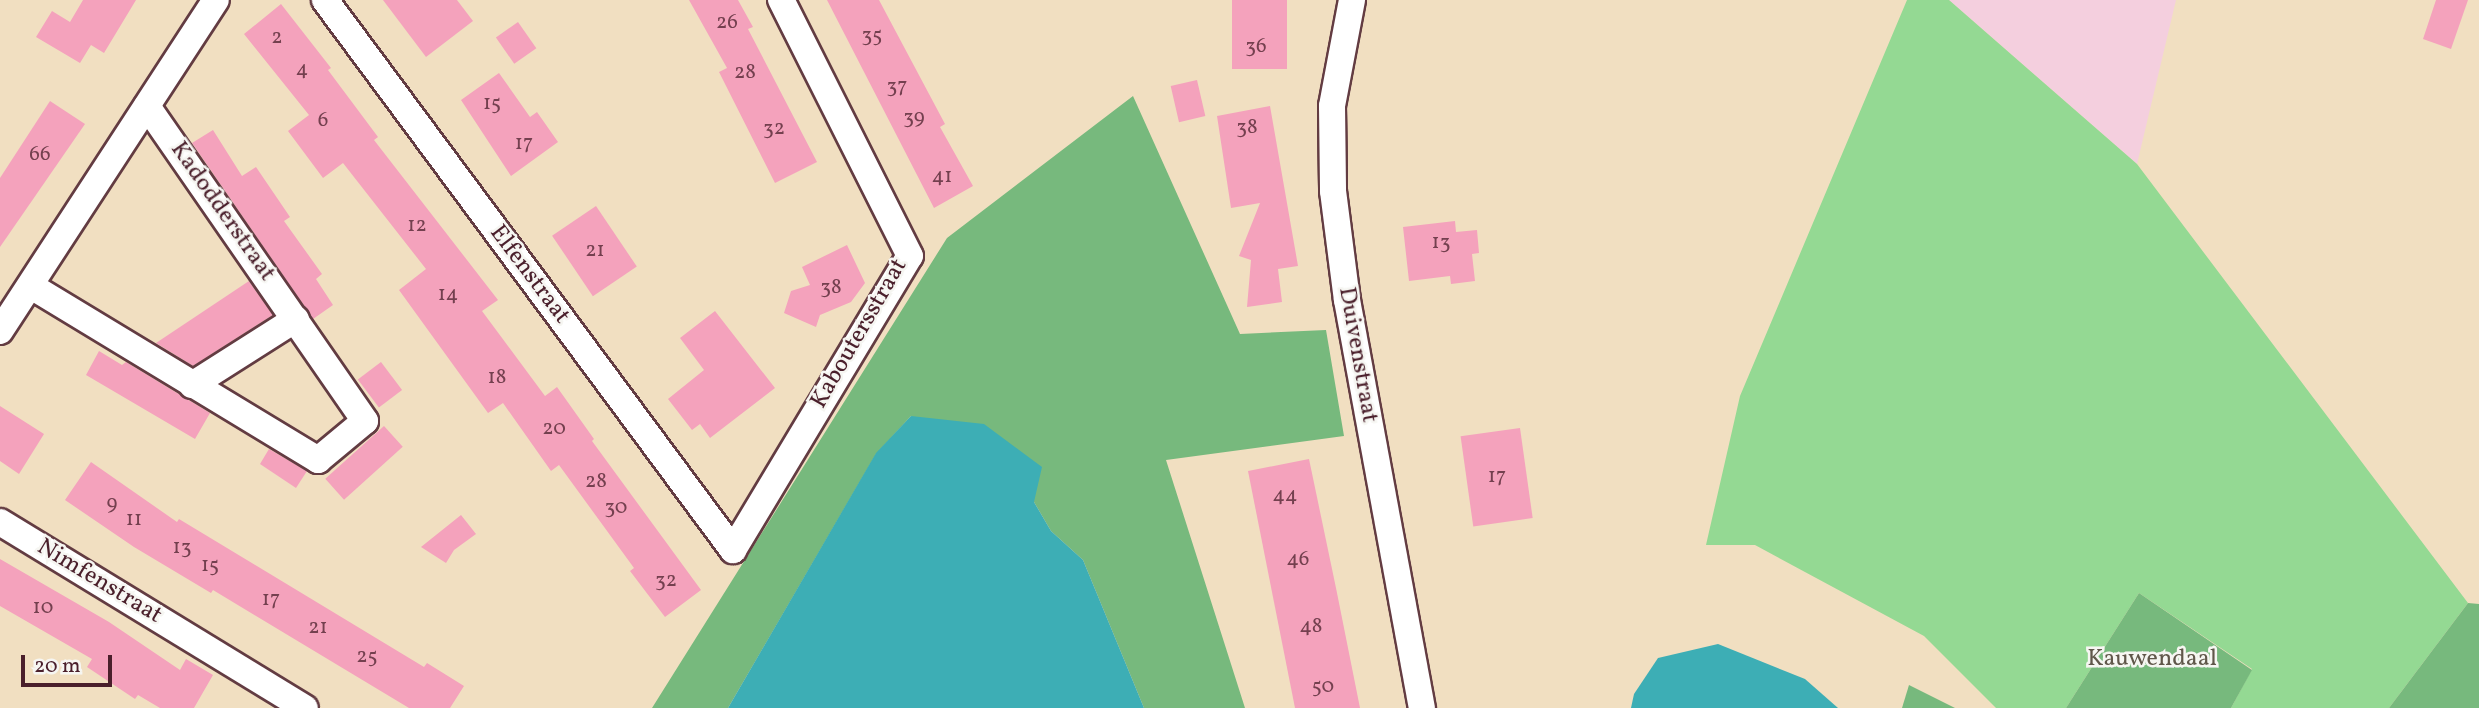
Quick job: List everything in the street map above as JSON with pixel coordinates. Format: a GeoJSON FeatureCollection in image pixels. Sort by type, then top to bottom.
{"type":"FeatureCollection","features":[{"type":"Feature","properties":{"kind":"street"},"geometry":{"type":"LineString","coordinates":[[0,331],[216,0]]}},
{"type":"Feature","properties":{"kind":"street","name":"Elfenstraat"},"geometry":{"type":"LineString","coordinates":[[325,0],[733,550]]}},
{"type":"Feature","properties":{"kind":"street","name":"Kaboutersstraat"},"geometry":{"type":"LineString","coordinates":[[733,550],[909,256],[781,0]]}},
{"type":"Feature","properties":{"kind":"street","name":"Duivenstraat"},"geometry":{"type":"LineString","coordinates":[[1352,0],[1332,106],[1333,191],[1347,300],[1422,708]]}},
{"type":"Feature","properties":{"kind":"street","name":"Kadodderstraat"},"geometry":{"type":"LineString","coordinates":[[31,286],[318,460],[365,421],[147,106]]}},
{"type":"Feature","properties":{"kind":"street"},"geometry":{"type":"LineString","coordinates":[[192,385],[296,319]]}},
{"type":"Feature","properties":{"kind":"street","name":"Nimfenstraat"},"geometry":{"type":"LineString","coordinates":[[0,522],[305,708]]}},
{"type":"Feature","properties":{"kind":"shaded area"},"geometry":{"type":"Polygon","coordinates":[[[1949,0],[2176,0],[2137,164],[1949,0]]]}},
{"type":"Feature","properties":{"kind":"green space"},"geometry":{"type":"Polygon","coordinates":[[[1907,0],[1949,0],[2137,164],[2468,603],[2389,708],[2231,708],[2252,669],[2139,593],[2066,708],[1996,708],[1924,636],[1755,545],[1706,545],[1740,396],[1907,0]]]}},
{"type":"Feature","properties":{"kind":"green space"},"geometry":{"type":"Polygon","coordinates":[[[1133,96],[1240,334],[1326,330],[1344,436],[1166,460],[1245,708],[1144,708],[1083,560],[1051,531],[1034,502],[911,416],[876,454],[728,708],[652,708],[947,238],[1133,96]]]}},
{"type":"Feature","properties":{"kind":"green space","name":"Kauwendaal"},"geometry":{"type":"Polygon","coordinates":[[[2139,593],[2252,670],[2231,708],[2066,708],[2139,593]]]}},
{"type":"Feature","properties":{"kind":"green space"},"geometry":{"type":"Polygon","coordinates":[[[2468,603],[2479,604],[2479,708],[2389,708],[2468,603]]]}},
{"type":"Feature","properties":{"kind":"green space"},"geometry":{"type":"Polygon","coordinates":[[[1909,685],[1955,708],[1902,708],[1909,685]]]}},
{"type":"Feature","properties":{"kind":"water"},"geometry":{"type":"Polygon","coordinates":[[[911,416],[984,424],[1042,467],[1034,502],[1051,531],[1083,560],[1144,708],[728,708],[876,453],[911,416]]]}},
{"type":"Feature","properties":{"kind":"water"},"geometry":{"type":"Polygon","coordinates":[[[1718,644],[1805,679],[1838,708],[1631,708],[1634,694],[1658,658],[1718,644]]]}},
{"type":"Feature","properties":{"kind":"building"},"geometry":{"type":"Polygon","coordinates":[[[83,0],[136,0],[104,53],[91,45],[80,63],[36,37],[52,11],[70,22],[83,0]]]}},
{"type":"Feature","properties":{"kind":"building"},"geometry":{"type":"Polygon","coordinates":[[[383,0],[457,0],[473,21],[426,57],[383,0]]]}},
{"type":"Feature","properties":{"kind":"building"},"geometry":{"type":"Polygon","coordinates":[[[689,0],[738,0],[753,27],[748,29],[817,162],[775,183],[719,72],[727,68],[689,0]]]}},
{"type":"Feature","properties":{"kind":"building"},"geometry":{"type":"Polygon","coordinates":[[[827,0],[879,0],[945,124],[940,127],[973,186],[934,208],[827,0]]]}},
{"type":"Feature","properties":{"kind":"building"},"geometry":{"type":"Polygon","coordinates":[[[1232,0],[1287,0],[1287,69],[1232,69],[1232,0]]]}},
{"type":"Feature","properties":{"kind":"building"},"geometry":{"type":"Polygon","coordinates":[[[2436,0],[2468,0],[2451,49],[2423,39],[2436,0]]]}},
{"type":"Feature","properties":{"kind":"building"},"geometry":{"type":"Polygon","coordinates":[[[281,4],[331,68],[328,70],[378,137],[374,140],[498,300],[482,311],[545,396],[557,387],[594,439],[592,441],[701,590],[665,617],[630,571],[634,568],[559,465],[551,471],[503,403],[488,413],[399,290],[426,269],[343,163],[323,178],[288,131],[309,115],[244,34],[281,4]]]}},
{"type":"Feature","properties":{"kind":"building"},"geometry":{"type":"Polygon","coordinates":[[[518,22],[536,48],[514,64],[496,37],[518,22]]]}},
{"type":"Feature","properties":{"kind":"building"},"geometry":{"type":"Polygon","coordinates":[[[499,73],[530,117],[537,112],[558,142],[511,176],[461,100],[499,73]]]}},
{"type":"Feature","properties":{"kind":"building"},"geometry":{"type":"Polygon","coordinates":[[[1197,80],[1205,116],[1179,122],[1171,86],[1197,80]]]}},
{"type":"Feature","properties":{"kind":"building"},"geometry":{"type":"Polygon","coordinates":[[[50,101],[85,124],[0,247],[0,178],[50,101]]]}},
{"type":"Feature","properties":{"kind":"building"},"geometry":{"type":"Polygon","coordinates":[[[1270,106],[1298,266],[1278,269],[1282,302],[1247,307],[1251,260],[1239,256],[1260,203],[1231,208],[1217,116],[1270,106]]]}},
{"type":"Feature","properties":{"kind":"building"},"geometry":{"type":"Polygon","coordinates":[[[213,130],[242,176],[256,167],[290,217],[284,221],[322,274],[316,279],[333,305],[313,319],[192,143],[213,130]]]}},
{"type":"Feature","properties":{"kind":"building"},"geometry":{"type":"Polygon","coordinates":[[[596,206],[637,267],[593,296],[552,236],[596,206]]]}},
{"type":"Feature","properties":{"kind":"building"},"geometry":{"type":"Polygon","coordinates":[[[1455,221],[1456,232],[1477,230],[1479,253],[1472,254],[1475,281],[1451,284],[1450,276],[1409,281],[1403,227],[1455,221]]]}},
{"type":"Feature","properties":{"kind":"building"},"geometry":{"type":"Polygon","coordinates":[[[847,245],[865,283],[851,302],[820,315],[816,327],[784,313],[791,291],[810,285],[802,267],[847,245]]]}},
{"type":"Feature","properties":{"kind":"building"},"geometry":{"type":"Polygon","coordinates":[[[249,281],[273,315],[193,366],[156,343],[249,281]]]}},
{"type":"Feature","properties":{"kind":"building"},"geometry":{"type":"Polygon","coordinates":[[[715,311],[775,388],[710,438],[700,424],[692,430],[668,399],[704,370],[680,338],[715,311]]]}},
{"type":"Feature","properties":{"kind":"building"},"geometry":{"type":"Polygon","coordinates":[[[99,351],[122,365],[126,362],[210,413],[195,439],[86,375],[99,351]]]}},
{"type":"Feature","properties":{"kind":"building"},"geometry":{"type":"Polygon","coordinates":[[[381,362],[402,390],[379,407],[358,379],[381,362]]]}},
{"type":"Feature","properties":{"kind":"building"},"geometry":{"type":"Polygon","coordinates":[[[0,406],[44,434],[19,474],[0,461],[0,406]]]}},
{"type":"Feature","properties":{"kind":"building"},"geometry":{"type":"Polygon","coordinates":[[[384,426],[403,447],[344,500],[325,479],[384,426]]]}},
{"type":"Feature","properties":{"kind":"building"},"geometry":{"type":"Polygon","coordinates":[[[1520,428],[1533,518],[1473,526],[1461,436],[1520,428]]]}},
{"type":"Feature","properties":{"kind":"building"},"geometry":{"type":"Polygon","coordinates":[[[269,449],[307,471],[296,488],[260,464],[269,449]]]}},
{"type":"Feature","properties":{"kind":"building"},"geometry":{"type":"Polygon","coordinates":[[[1309,459],[1360,708],[1295,708],[1248,471],[1309,459]]]}},
{"type":"Feature","properties":{"kind":"building"},"geometry":{"type":"Polygon","coordinates":[[[91,462],[177,522],[179,519],[424,667],[427,663],[464,686],[450,708],[409,708],[213,590],[211,593],[134,547],[65,500],[91,462]]]}},
{"type":"Feature","properties":{"kind":"building"},"geometry":{"type":"Polygon","coordinates":[[[461,515],[476,534],[454,550],[446,563],[421,547],[461,515]]]}},
{"type":"Feature","properties":{"kind":"building"},"geometry":{"type":"Polygon","coordinates":[[[0,559],[109,622],[180,670],[186,659],[213,675],[194,708],[160,708],[138,695],[135,699],[87,667],[92,659],[0,606],[0,559]]]}}]}
